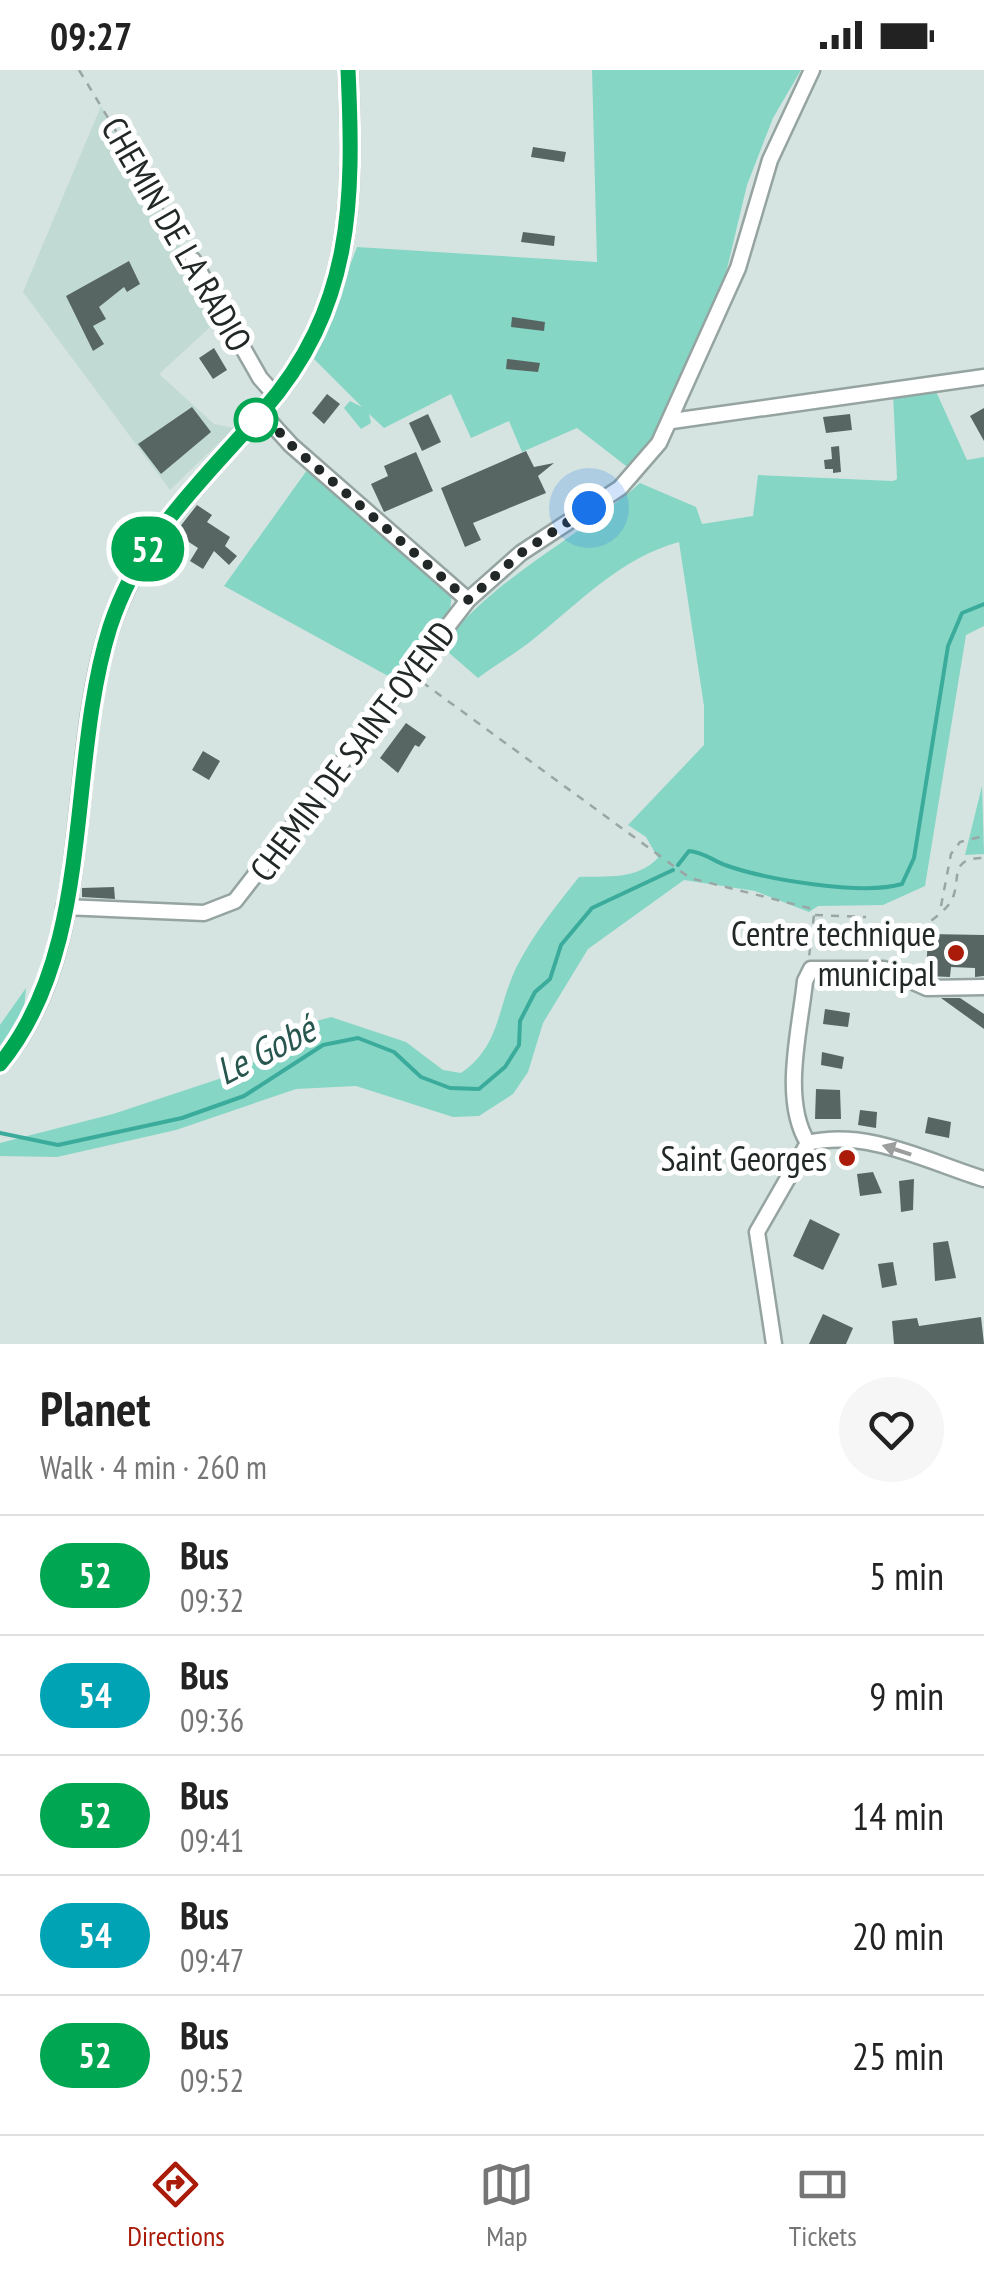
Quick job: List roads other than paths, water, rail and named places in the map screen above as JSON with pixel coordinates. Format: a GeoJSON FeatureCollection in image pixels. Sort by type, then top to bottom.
{"type":"FeatureCollection","features":[{"type":"Feature","properties":{"kind":"main road"},"geometry":{"type":"LineString","coordinates":[[0,1064],[41,999],[53,966],[91,719],[115,613],[145,553],[176,508],[207,468],[276,396],[324,313],[346,243],[352,194],[348,70]]}},
{"type":"Feature","properties":{"kind":"street","name":"CHEMIN DE SAINT-OYEND"},"geometry":{"type":"LineString","coordinates":[[64,907],[204,912],[235,901],[416,677],[468,600],[521,553],[620,488],[647,460],[672,422],[738,268],[770,160],[812,70]]}},
{"type":"Feature","properties":{"kind":"street","name":"CHEMIN DE LA RADIO"},"geometry":{"type":"LineString","coordinates":[[193,260],[260,378],[276,396]]}},
{"type":"Feature","properties":{"kind":"street"},"geometry":{"type":"LineString","coordinates":[[672,422],[984,377]]}},
{"type":"Feature","properties":{"kind":"street"},"geometry":{"type":"LineString","coordinates":[[262,413],[291,445],[468,600]]}},
{"type":"Feature","properties":{"kind":"street"},"geometry":{"type":"LineString","coordinates":[[808,1143],[797,1126],[796,1100],[804,981],[811,969],[884,969],[926,988],[984,988]]}},
{"type":"Feature","properties":{"kind":"street"},"geometry":{"type":"LineString","coordinates":[[774,1344],[757,1232],[808,1143],[841,1136],[869,1141],[984,1179]]}},
{"type":"Feature","properties":{"kind":"waterway","name":"Le Gobé"},"geometry":{"type":"LineString","coordinates":[[678,865],[689,851],[742,870],[788,880],[863,888],[902,884],[914,858],[948,646],[962,613],[984,604]]}},
{"type":"Feature","properties":{"kind":"waterway","name":"Le Gobé"},"geometry":{"type":"LineString","coordinates":[[0,1133],[58,1145],[182,1118],[244,1096],[323,1045],[358,1038],[394,1052],[421,1077],[450,1088],[479,1089],[505,1067],[519,1045],[520,1021],[535,992],[550,979],[561,945],[592,908],[673,870]]}},
{"type":"Feature","properties":{"kind":"place","name":"Centre technique municipal"},"geometry":{"type":"Point","coordinates":[956,953]}},
{"type":"Feature","properties":{"kind":"place","name":"Saint Georges"},"geometry":{"type":"Point","coordinates":[847,1158]}}]}
